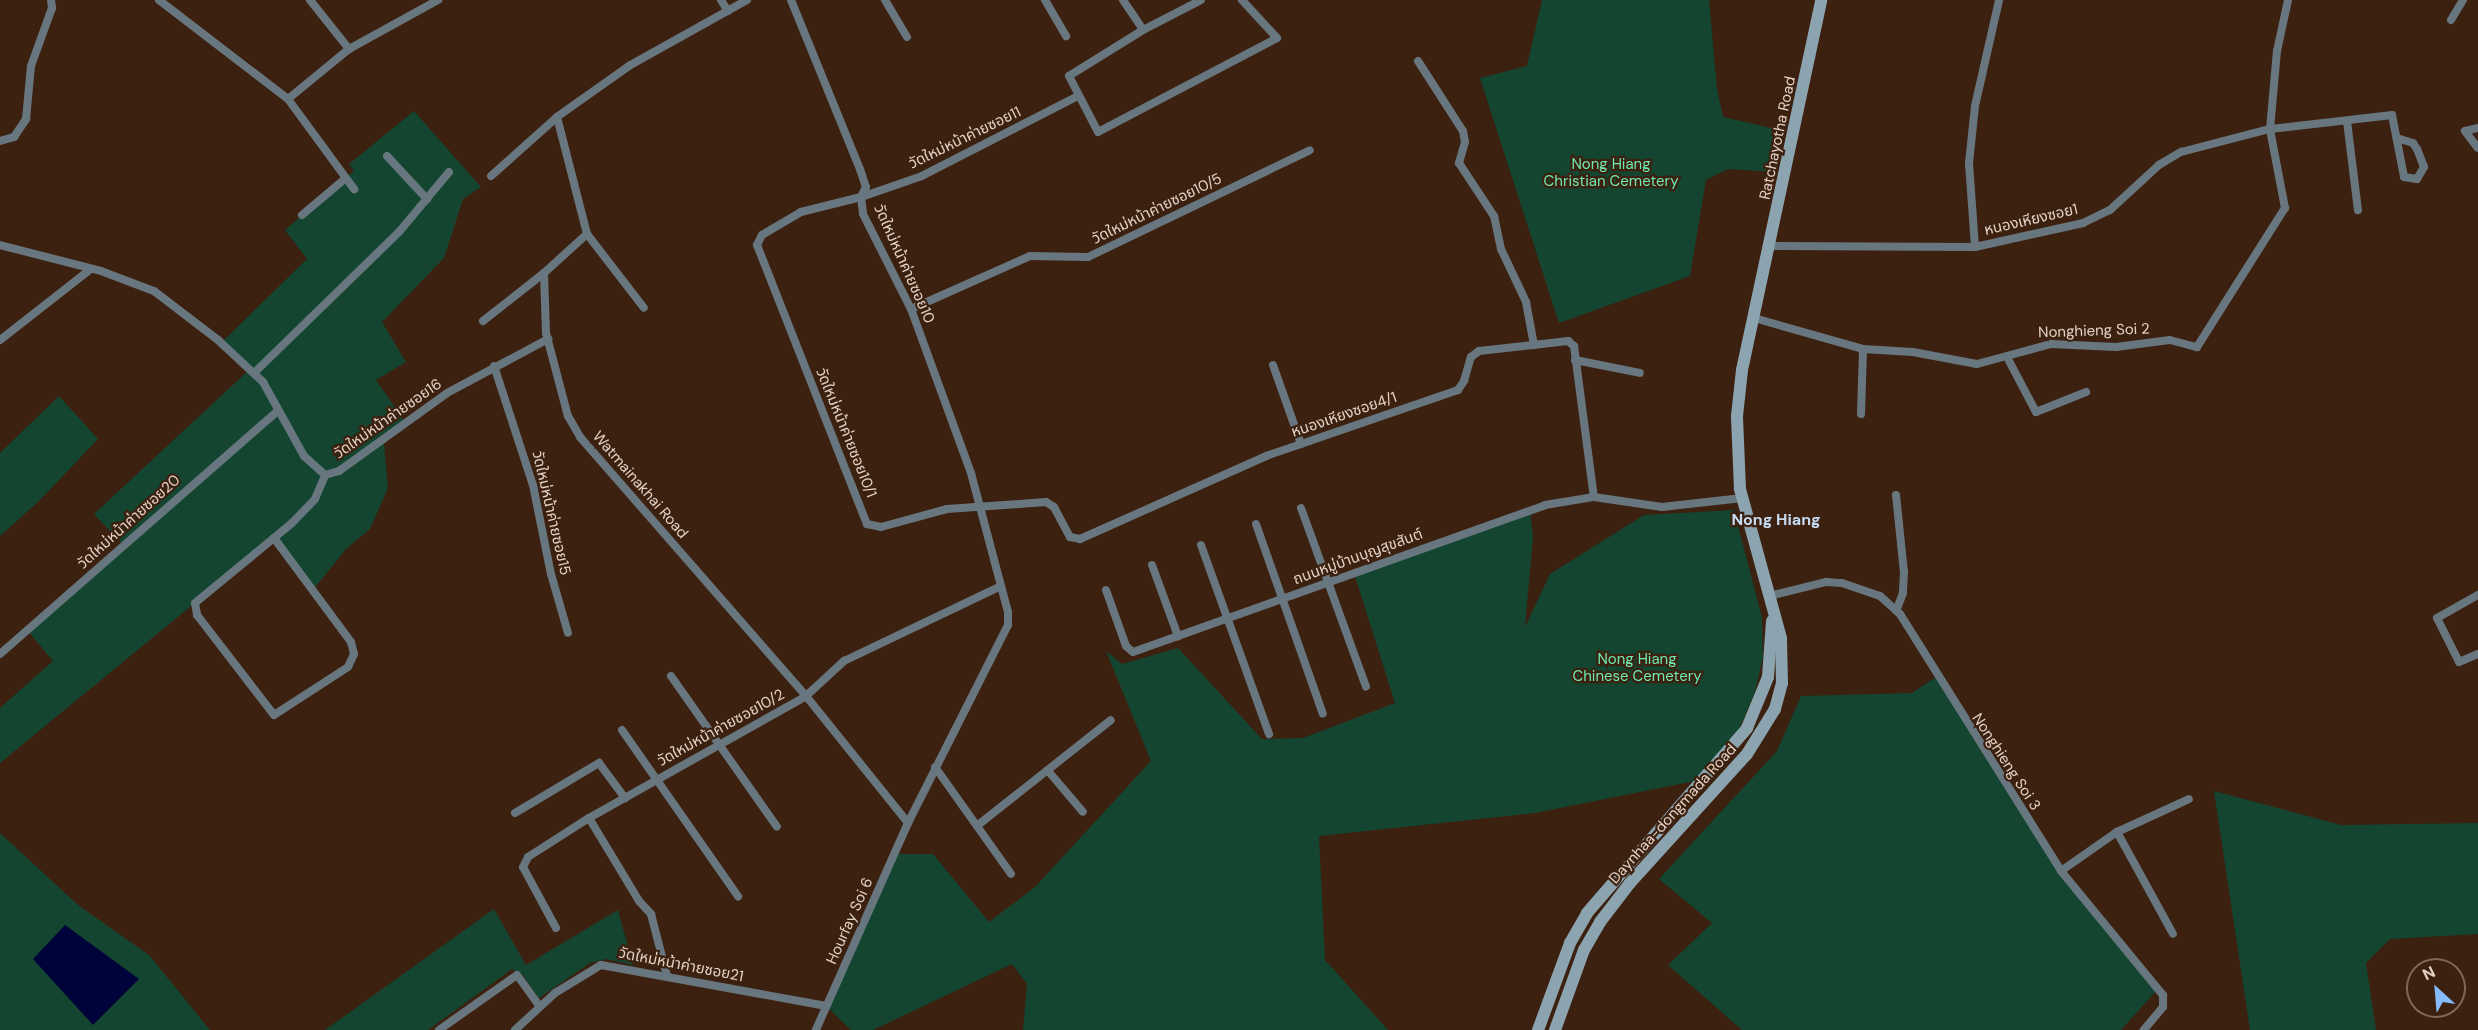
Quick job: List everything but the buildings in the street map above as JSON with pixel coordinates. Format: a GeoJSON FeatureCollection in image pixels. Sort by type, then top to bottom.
{"type":"FeatureCollection","features":[{"type":"Feature","properties":{"kind":"main road","name":"Ratchayotha Road"},"geometry":{"type":"LineString","coordinates":[[1762,282],[1821,0]]}},
{"type":"Feature","properties":{"kind":"main road","name":"Daynhaa-dongmada Road"},"geometry":{"type":"LineString","coordinates":[[1555,1030],[1584,950],[1600,922],[1630,883],[1748,754],[1774,709],[1782,683],[1780,638],[1742,498],[1737,416],[1762,282]]}},
{"type":"Feature","properties":{"kind":"main road","name":"Daynhaa-dongmada Road"},"geometry":{"type":"LineString","coordinates":[[1538,1030],[1570,943],[1587,913],[1735,745],[1747,728],[1768,677],[1773,611]]}},
{"type":"Feature","properties":{"kind":"main road"},"geometry":{"type":"LineString","coordinates":[[1735,745],[1748,754]]}},
{"type":"Feature","properties":{"kind":"street"},"geometry":{"type":"LineString","coordinates":[[0,141],[14,137],[26,119],[31,66],[48,19],[51,0]]}},
{"type":"Feature","properties":{"kind":"street"},"geometry":{"type":"LineString","coordinates":[[159,0],[288,99],[354,189]]}},
{"type":"Feature","properties":{"kind":"street"},"geometry":{"type":"LineString","coordinates":[[310,0],[349,49]]}},
{"type":"Feature","properties":{"kind":"street"},"geometry":{"type":"LineString","coordinates":[[288,99],[349,49],[438,0]]}},
{"type":"Feature","properties":{"kind":"street"},"geometry":{"type":"LineString","coordinates":[[721,0],[728,10]]}},
{"type":"Feature","properties":{"kind":"street"},"geometry":{"type":"LineString","coordinates":[[491,176],[557,117],[629,66],[747,0]]}},
{"type":"Feature","properties":{"kind":"street","name":"วัดใหม่หน้าค่ายซอย10"},"geometry":{"type":"LineString","coordinates":[[791,0],[860,169],[866,187],[861,197],[863,214],[911,309],[980,507],[999,587]]}},
{"type":"Feature","properties":{"kind":"street"},"geometry":{"type":"LineString","coordinates":[[885,0],[907,37]]}},
{"type":"Feature","properties":{"kind":"street"},"geometry":{"type":"LineString","coordinates":[[1044,0],[1066,36]]}},
{"type":"Feature","properties":{"kind":"street"},"geometry":{"type":"LineString","coordinates":[[1123,0],[1143,30]]}},
{"type":"Feature","properties":{"kind":"street"},"geometry":{"type":"LineString","coordinates":[[1201,0],[1143,30],[1069,76],[1098,132],[1277,38],[1242,0]]}},
{"type":"Feature","properties":{"kind":"street"},"geometry":{"type":"LineString","coordinates":[[1975,247],[1970,163],[1975,106],[1999,0]]}},
{"type":"Feature","properties":{"kind":"street"},"geometry":{"type":"LineString","coordinates":[[2270,129],[2277,51],[2288,0]]}},
{"type":"Feature","properties":{"kind":"street"},"geometry":{"type":"LineString","coordinates":[[2451,20],[2463,0]]}},
{"type":"Feature","properties":{"kind":"street"},"geometry":{"type":"LineString","coordinates":[[1418,61],[1463,131],[1465,142],[1459,163],[1494,216],[1501,249],[1527,302],[1534,345]]}},
{"type":"Feature","properties":{"kind":"street","name":"วัดใหม่หน้าค่ายซอย11"},"geometry":{"type":"LineString","coordinates":[[757,245],[762,235],[801,212],[861,197],[922,176],[1078,96]]}},
{"type":"Feature","properties":{"kind":"street","name":"หนองเหียงซอย1"},"geometry":{"type":"LineString","coordinates":[[1771,246],[1975,247],[2083,224],[2110,210],[2159,165],[2181,152],[2270,129],[2392,115],[2397,138]]}},
{"type":"Feature","properties":{"kind":"street"},"geometry":{"type":"LineString","coordinates":[[557,117],[587,234],[644,308]]}},
{"type":"Feature","properties":{"kind":"street"},"geometry":{"type":"LineString","coordinates":[[2347,121],[2358,210]]}},
{"type":"Feature","properties":{"kind":"street"},"geometry":{"type":"LineString","coordinates":[[2478,128],[2465,131],[2478,148]]}},
{"type":"Feature","properties":{"kind":"street","name":"Nonghieng Soi 2"},"geometry":{"type":"LineString","coordinates":[[1754,318],[1863,349],[1913,352],[1977,364],[2051,344],[2116,347],[2170,340],[2197,348],[2285,208],[2270,129]]}},
{"type":"Feature","properties":{"kind":"street"},"geometry":{"type":"LineString","coordinates":[[2397,138],[2414,143],[2417,149],[2424,167],[2417,179],[2404,177],[2397,138]]}},
{"type":"Feature","properties":{"kind":"street","name":"วัดใหม่หน้าค่ายซอย10/5"},"geometry":{"type":"LineString","coordinates":[[911,309],[1030,256],[1088,257],[1310,150]]}},
{"type":"Feature","properties":{"kind":"street"},"geometry":{"type":"LineString","coordinates":[[387,156],[427,199]]}},
{"type":"Feature","properties":{"kind":"street"},"geometry":{"type":"LineString","coordinates":[[254,373],[399,232],[449,172]]}},
{"type":"Feature","properties":{"kind":"street"},"geometry":{"type":"LineString","coordinates":[[303,215],[346,177]]}},
{"type":"Feature","properties":{"kind":"street"},"geometry":{"type":"LineString","coordinates":[[483,321],[544,273],[587,234]]}},
{"type":"Feature","properties":{"kind":"street","name":"วัดใหม่หน้าค่ายซอย16"},"geometry":{"type":"LineString","coordinates":[[0,244],[91,269],[154,291],[254,373],[312,467],[325,475],[339,471],[447,393],[548,339]]}},
{"type":"Feature","properties":{"kind":"street","name":"วัดใหม่หน้าค่ายซอย10/1"},"geometry":{"type":"LineString","coordinates":[[757,245],[867,524],[881,527],[947,509],[980,507]]}},
{"type":"Feature","properties":{"kind":"street"},"geometry":{"type":"LineString","coordinates":[[0,340],[91,269]]}},
{"type":"Feature","properties":{"kind":"street","name":"Watmainakhai Road"},"geometry":{"type":"LineString","coordinates":[[544,273],[548,339],[568,416],[580,437],[806,696],[908,823]]}},
{"type":"Feature","properties":{"kind":"street","name":"หนองเหียงซอย4/1"},"geometry":{"type":"LineString","coordinates":[[980,507],[1046,502],[1054,507],[1070,537],[1080,539],[1300,444],[1458,390],[1464,381],[1471,357],[1479,351],[1568,341],[1574,346],[1575,360]]}},
{"type":"Feature","properties":{"kind":"street"},"geometry":{"type":"LineString","coordinates":[[1861,414],[1863,349]]}},
{"type":"Feature","properties":{"kind":"street"},"geometry":{"type":"LineString","coordinates":[[2007,357],[2036,412],[2086,392]]}},
{"type":"Feature","properties":{"kind":"street"},"geometry":{"type":"LineString","coordinates":[[1594,497],[1575,360],[1640,373]]}},
{"type":"Feature","properties":{"kind":"street"},"geometry":{"type":"LineString","coordinates":[[1273,365],[1300,444]]}},
{"type":"Feature","properties":{"kind":"street","name":"วัดใหม่หน้าค่ายซอย15"},"geometry":{"type":"LineString","coordinates":[[494,366],[533,485],[551,574],[568,633]]}},
{"type":"Feature","properties":{"kind":"street","name":"วัดใหม่หน้าค่ายซอย20"},"geometry":{"type":"LineString","coordinates":[[0,654],[278,411]]}},
{"type":"Feature","properties":{"kind":"street"},"geometry":{"type":"LineString","coordinates":[[274,538],[351,642],[354,654],[348,667],[274,715],[194,610],[195,603],[274,538],[315,499],[325,475]]}},
{"type":"Feature","properties":{"kind":"street"},"geometry":{"type":"LineString","coordinates":[[1896,495],[1904,572],[1903,593],[1896,611]]}},
{"type":"Feature","properties":{"kind":"street","name":"ถนนหมู่บ้านบุญสุขสันต์"},"geometry":{"type":"LineString","coordinates":[[1106,590],[1126,646],[1133,652],[1545,504],[1594,497],[1662,507],[1742,498]]}},
{"type":"Feature","properties":{"kind":"street"},"geometry":{"type":"LineString","coordinates":[[1301,508],[1366,687]]}},
{"type":"Feature","properties":{"kind":"street"},"geometry":{"type":"LineString","coordinates":[[1256,524],[1323,714]]}},
{"type":"Feature","properties":{"kind":"street"},"geometry":{"type":"LineString","coordinates":[[1201,545],[1269,734]]}},
{"type":"Feature","properties":{"kind":"street"},"geometry":{"type":"LineString","coordinates":[[1152,566],[1178,636]]}},
{"type":"Feature","properties":{"kind":"street","name":"Nonghieng Soi 3"},"geometry":{"type":"LineString","coordinates":[[1769,596],[1826,582],[1842,583],[1880,596],[1896,611],[2061,871],[2163,995],[2163,1007],[2144,1030]]}},
{"type":"Feature","properties":{"kind":"street","name":"วัดใหม่หน้าค่ายซอย10/2"},"geometry":{"type":"LineString","coordinates":[[556,928],[524,862],[589,818],[806,696],[844,661],[999,587]]}},
{"type":"Feature","properties":{"kind":"street","name":"Hourfay Soi 6"},"geometry":{"type":"LineString","coordinates":[[816,1030],[908,823],[1008,625],[1008,612],[999,587]]}},
{"type":"Feature","properties":{"kind":"street"},"geometry":{"type":"LineString","coordinates":[[2478,595],[2437,618],[2459,662],[2478,654]]}},
{"type":"Feature","properties":{"kind":"street"},"geometry":{"type":"LineString","coordinates":[[671,676],[777,827]]}},
{"type":"Feature","properties":{"kind":"street"},"geometry":{"type":"LineString","coordinates":[[978,825],[1049,772],[1111,720]]}},
{"type":"Feature","properties":{"kind":"street"},"geometry":{"type":"LineString","coordinates":[[622,730],[658,778],[738,896]]}},
{"type":"Feature","properties":{"kind":"street"},"geometry":{"type":"LineString","coordinates":[[515,813],[599,763],[625,798]]}},
{"type":"Feature","properties":{"kind":"street"},"geometry":{"type":"LineString","coordinates":[[935,767],[1011,874]]}},
{"type":"Feature","properties":{"kind":"street"},"geometry":{"type":"LineString","coordinates":[[1049,772],[1083,812]]}},
{"type":"Feature","properties":{"kind":"street"},"geometry":{"type":"LineString","coordinates":[[2061,871],[2117,832],[2189,799]]}},
{"type":"Feature","properties":{"kind":"street"},"geometry":{"type":"LineString","coordinates":[[589,818],[639,901],[651,914],[667,976]]}},
{"type":"Feature","properties":{"kind":"street"},"geometry":{"type":"LineString","coordinates":[[2117,832],[2173,934]]}},
{"type":"Feature","properties":{"kind":"street","name":"วัดใหม่หน้าค่ายซอย21"},"geometry":{"type":"LineString","coordinates":[[515,1030],[540,1007],[601,965],[826,1006]]}},
{"type":"Feature","properties":{"kind":"street"},"geometry":{"type":"LineString","coordinates":[[439,1030],[517,975],[540,1007]]}},
{"type":"Feature","properties":{"kind":"green space","name":"Nong Hiang Christian Cemetery"},"geometry":{"type":"Polygon","coordinates":[[[1542,0],[1709,0],[1717,89],[1723,117],[1784,131],[1776,172],[1728,169],[1706,180],[1690,276],[1559,323],[1480,78],[1527,66],[1542,0]]]}},
{"type":"Feature","properties":{"kind":"green space"},"geometry":{"type":"Polygon","coordinates":[[[414,111],[481,187],[463,199],[444,258],[382,322],[406,362],[376,380],[406,423],[380,442],[384,444],[388,488],[370,529],[346,549],[313,590],[274,538],[0,763],[0,708],[53,661],[27,630],[123,545],[94,514],[250,369],[221,343],[307,259],[285,230],[354,171],[349,164],[414,111]]]}},
{"type":"Feature","properties":{"kind":"green space"},"geometry":{"type":"Polygon","coordinates":[[[59,396],[98,439],[40,500],[0,536],[0,453],[59,396]]]}},
{"type":"Feature","properties":{"kind":"green space","name":"Nong Hiang Chinese Cemetery"},"geometry":{"type":"Polygon","coordinates":[[[1530,510],[1533,537],[1525,627],[1550,574],[1644,515],[1734,510],[1762,618],[1763,657],[1755,692],[1737,734],[1695,781],[1535,813],[1319,836],[1325,960],[1388,1030],[1023,1030],[1027,984],[1012,964],[873,1030],[851,1030],[826,1006],[894,854],[933,854],[989,922],[1035,887],[1151,761],[1106,651],[1122,664],[1178,648],[1262,739],[1303,738],[1395,703],[1354,573],[1530,510]]]}},
{"type":"Feature","properties":{"kind":"green space"},"geometry":{"type":"Polygon","coordinates":[[[1936,677],[2066,878],[2158,989],[2121,1030],[1742,1030],[1668,965],[1712,923],[1659,879],[1777,751],[1801,696],[1912,693],[1936,677]]]}},
{"type":"Feature","properties":{"kind":"green space"},"geometry":{"type":"Polygon","coordinates":[[[2214,791],[2341,825],[2478,823],[2478,934],[2390,939],[2366,963],[2376,1030],[2250,1030],[2214,791]]]}},
{"type":"Feature","properties":{"kind":"green space"},"geometry":{"type":"Polygon","coordinates":[[[0,833],[78,905],[149,955],[210,1030],[0,1030],[0,833]]]}},
{"type":"Feature","properties":{"kind":"green space"},"geometry":{"type":"Polygon","coordinates":[[[494,909],[526,965],[618,910],[633,965],[606,959],[590,963],[539,998],[522,974],[512,969],[428,1030],[325,1030],[494,909]]]}},
{"type":"Feature","properties":{"kind":"shaded area"},"geometry":{"type":"Polygon","coordinates":[[[65,925],[139,979],[93,1025],[33,959],[65,925]]]}},
{"type":"Feature","properties":{"kind":"district","name":"Nong Hiang"},"geometry":{"type":"Point","coordinates":[1776,520]}}]}
